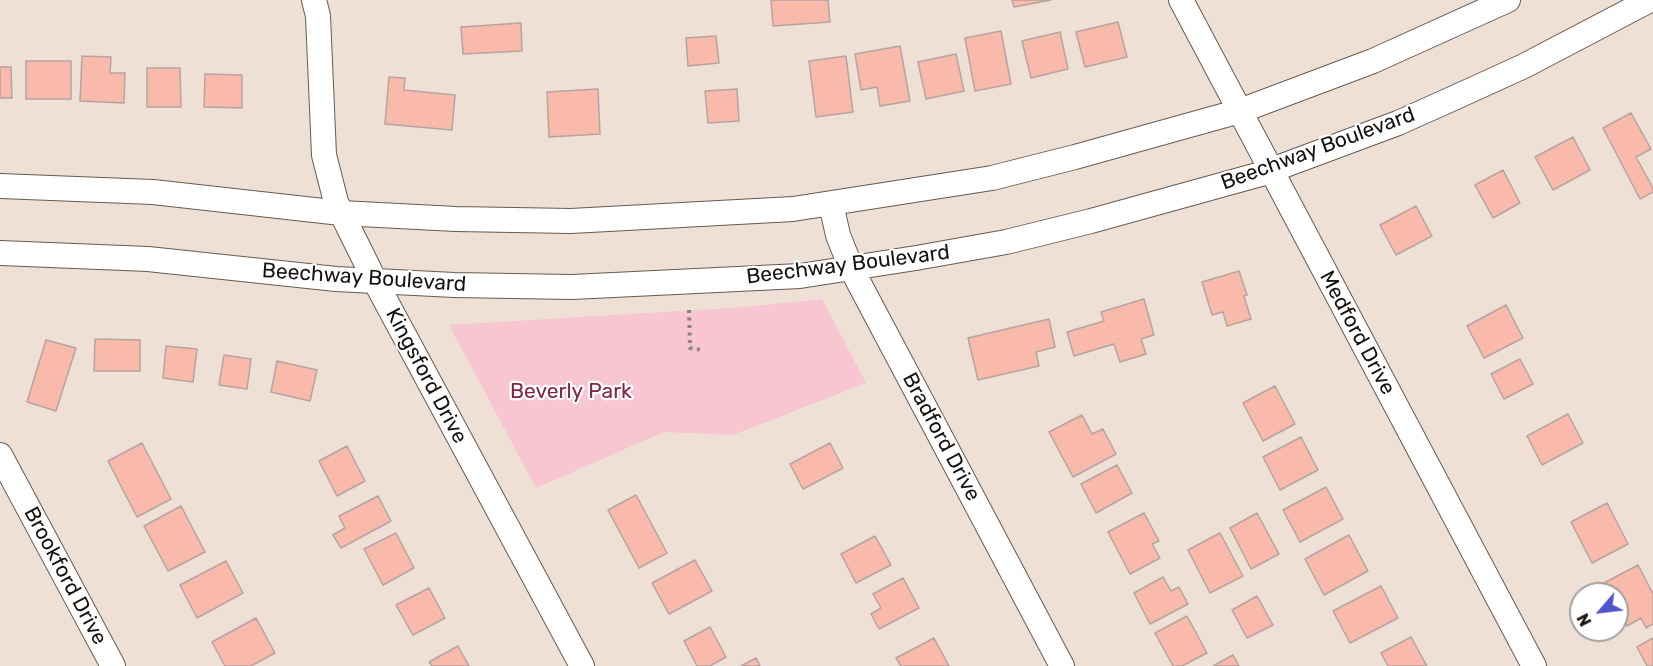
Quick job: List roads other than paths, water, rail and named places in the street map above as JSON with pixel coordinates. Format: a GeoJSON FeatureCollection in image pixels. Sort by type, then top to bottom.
{"type":"FeatureCollection","features":[{"type":"Feature","properties":{"kind":"street","name":"Kingsford Drive"},"geometry":{"type":"LineString","coordinates":[[314,0],[318,16],[324,155],[336,202],[375,281],[582,666]]}},
{"type":"Feature","properties":{"kind":"street","name":"Medford Drive"},"geometry":{"type":"LineString","coordinates":[[1181,0],[1534,666]]}},
{"type":"Feature","properties":{"kind":"street"},"geometry":{"type":"LineString","coordinates":[[0,186],[153,192],[341,213],[456,219],[571,221],[793,209],[992,178],[1240,111],[1373,61],[1508,0]]}},
{"type":"Feature","properties":{"kind":"street","name":"Beechway Boulevard"},"geometry":{"type":"LineString","coordinates":[[0,253],[148,259],[336,279],[454,285],[572,287],[800,276],[1006,242],[1091,222],[1270,170],[1398,123],[1456,98],[1524,66],[1650,0]]}},
{"type":"Feature","properties":{"kind":"street","name":"Bradford Drive"},"geometry":{"type":"LineString","coordinates":[[831,204],[838,235],[851,268],[1062,666]]}},
{"type":"Feature","properties":{"kind":"street","name":"Brookford Drive"},"geometry":{"type":"LineString","coordinates":[[0,455],[112,666]]}},
{"type":"Feature","properties":{"kind":"park label","name":"Beverly Park"},"geometry":{"type":"Point","coordinates":[571,392]}}]}
